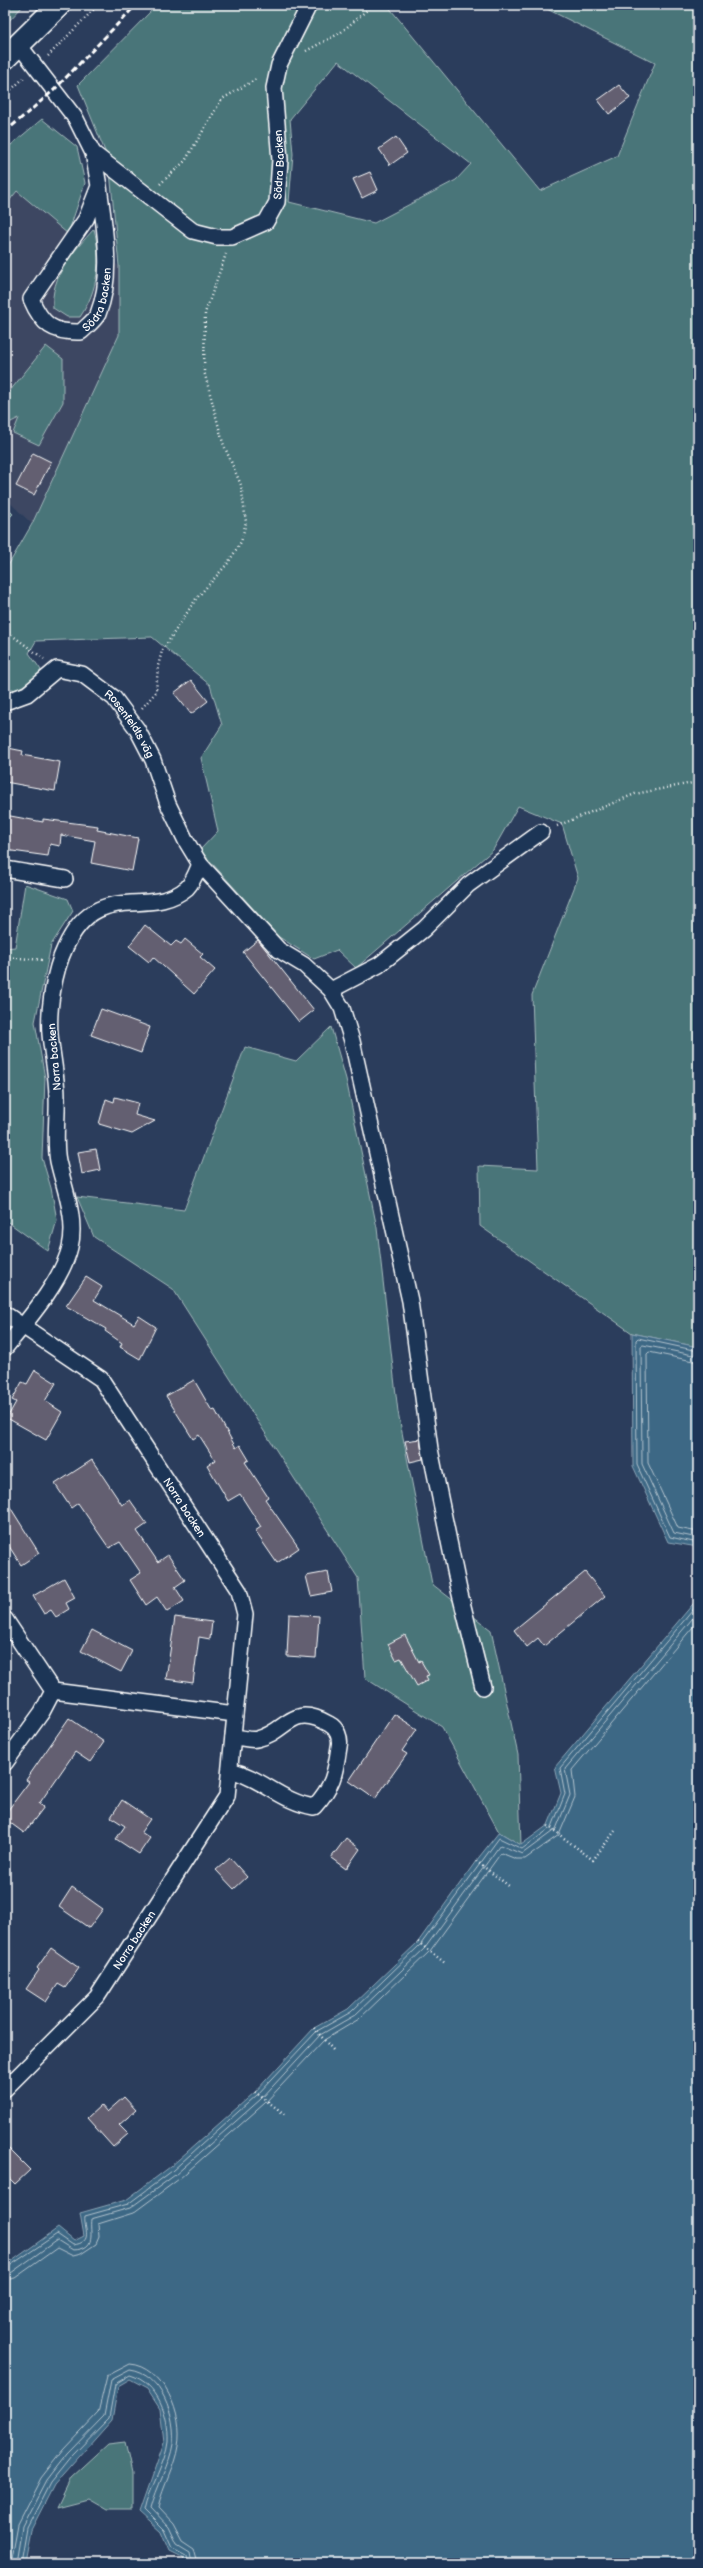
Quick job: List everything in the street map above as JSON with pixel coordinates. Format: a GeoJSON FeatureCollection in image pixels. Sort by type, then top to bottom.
{"type":"FeatureCollection","features":[{"type":"Feature","properties":{"kind":"main road"},"geometry":{"type":"LineString","coordinates":[[12,52],[59,5]]}},
{"type":"Feature","properties":{"kind":"street","name":"Södra Backen"},"geometry":{"type":"LineString","coordinates":[[93,153],[193,231],[217,237],[232,237],[266,222],[277,202],[280,160],[274,88],[279,65],[309,5]]}},
{"type":"Feature","properties":{"kind":"street","name":"Södra backen"},"geometry":{"type":"LineString","coordinates":[[12,52],[37,67],[76,119],[93,153],[99,186],[106,252],[104,292],[97,316],[82,332],[63,333],[49,326],[38,314],[32,299],[86,219],[99,186]]}},
{"type":"Feature","properties":{"kind":"street","name":"Rosenfeldts väg"},"geometry":{"type":"LineString","coordinates":[[57,669],[82,674],[114,698],[129,718],[153,760],[168,804],[186,841],[200,864],[279,950],[304,965],[331,990],[342,1008],[352,1041],[408,1293],[430,1449],[459,1590],[483,1687]]}},
{"type":"Feature","properties":{"kind":"street"},"geometry":{"type":"LineString","coordinates":[[5,702],[27,694],[57,669]]}},
{"type":"Feature","properties":{"kind":"street"},"geometry":{"type":"LineString","coordinates":[[331,990],[379,965],[424,929],[468,885],[542,832]]}},
{"type":"Feature","properties":{"kind":"street","name":"Norra backen"},"geometry":{"type":"LineString","coordinates":[[5,1348],[24,1326],[62,1270],[70,1246],[71,1220],[57,1159],[56,1070],[50,1034],[51,998],[64,949],[81,922],[101,907],[130,902],[168,899],[188,887],[200,864]]}},
{"type":"Feature","properties":{"kind":"street"},"geometry":{"type":"LineString","coordinates":[[5,869],[65,879]]}},
{"type":"Feature","properties":{"kind":"street","name":"Norra backen"},"geometry":{"type":"LineString","coordinates":[[5,1314],[101,1379],[239,1591],[245,1614],[228,1796],[97,1997],[5,2089]]}},
{"type":"Feature","properties":{"kind":"street"},"geometry":{"type":"LineString","coordinates":[[5,1619],[53,1691],[235,1714]]}},
{"type":"Feature","properties":{"kind":"street"},"geometry":{"type":"LineString","coordinates":[[5,1763],[42,1712],[53,1691]]}},
{"type":"Feature","properties":{"kind":"street"},"geometry":{"type":"LineString","coordinates":[[230,1770],[249,1775],[296,1804],[314,1807],[329,1791],[335,1771],[340,1741],[334,1727],[315,1716],[292,1718],[257,1739],[233,1737]]}},
{"type":"Feature","properties":{"kind":"path"},"geometry":{"type":"LineString","coordinates":[[5,95],[37,67],[98,5]]}},
{"type":"Feature","properties":{"kind":"path"},"geometry":{"type":"LineString","coordinates":[[148,196],[185,161],[222,99],[279,65],[340,32],[374,5]]}},
{"type":"Feature","properties":{"kind":"path"},"geometry":{"type":"LineString","coordinates":[[129,718],[147,705],[156,692],[158,666],[162,651],[196,599],[228,563],[242,542],[246,522],[241,485],[223,443],[204,371],[205,313],[232,237]]}},
{"type":"Feature","properties":{"kind":"path"},"geometry":{"type":"LineString","coordinates":[[5,630],[57,669]]}},
{"type":"Feature","properties":{"kind":"path"},"geometry":{"type":"LineString","coordinates":[[542,832],[635,794],[698,782]]}},
{"type":"Feature","properties":{"kind":"path"},"geometry":{"type":"LineString","coordinates":[[5,957],[61,961]]}},
{"type":"Feature","properties":{"kind":"path"},"geometry":{"type":"LineString","coordinates":[[548,1826],[593,1860],[615,1831]]}},
{"type":"Feature","properties":{"kind":"path"},"geometry":{"type":"LineString","coordinates":[[476,1860],[509,1886]]}},
{"type":"Feature","properties":{"kind":"path"},"geometry":{"type":"LineString","coordinates":[[418,1942],[445,1962]]}},
{"type":"Feature","properties":{"kind":"path"},"geometry":{"type":"LineString","coordinates":[[314,2028],[334,2050]]}},
{"type":"Feature","properties":{"kind":"path"},"geometry":{"type":"LineString","coordinates":[[255,2092],[287,2116]]}},
{"type":"Feature","properties":{"kind":"shaded area"},"geometry":{"type":"Polygon","coordinates":[[[17,190],[68,234],[119,266],[119,335],[32,524],[5,498],[5,206],[17,190]]]}},
{"type":"Feature","properties":{"kind":"green space"},"geometry":{"type":"Polygon","coordinates":[[[5,5],[24,5],[5,25],[5,5]]]}},
{"type":"Feature","properties":{"kind":"green space"},"geometry":{"type":"Polygon","coordinates":[[[157,5],[387,5],[540,191],[617,156],[655,63],[539,5],[698,5],[698,1347],[632,1333],[480,1226],[479,1166],[538,1169],[532,995],[578,878],[562,824],[518,806],[493,850],[356,968],[337,950],[314,959],[279,937],[200,850],[218,831],[201,758],[222,725],[210,685],[152,637],[36,641],[29,653],[41,670],[34,679],[16,690],[5,687],[5,571],[32,524],[119,335],[119,266],[109,161],[78,85],[157,5]],[[338,61],[290,119],[293,154],[289,202],[374,223],[456,180],[471,164],[338,61]]]}},
{"type":"Feature","properties":{"kind":"green space"},"geometry":{"type":"Polygon","coordinates":[[[42,119],[77,147],[85,183],[68,234],[17,191],[5,206],[5,150],[42,119]]]}},
{"type":"Feature","properties":{"kind":"green space"},"geometry":{"type":"Polygon","coordinates":[[[94,229],[98,252],[98,263],[97,274],[91,296],[80,317],[67,317],[53,308],[55,285],[71,255],[94,229]]]}},
{"type":"Feature","properties":{"kind":"green space"},"geometry":{"type":"Polygon","coordinates":[[[46,346],[63,359],[63,402],[39,445],[13,433],[19,418],[5,425],[5,397],[46,346]]]}},
{"type":"Feature","properties":{"kind":"green space"},"geometry":{"type":"Polygon","coordinates":[[[5,506],[13,514],[5,522],[5,506]]]}},
{"type":"Feature","properties":{"kind":"green space"},"geometry":{"type":"Polygon","coordinates":[[[25,884],[68,899],[73,911],[51,945],[35,1022],[45,1078],[42,1158],[51,1188],[57,1220],[48,1251],[5,1220],[5,948],[15,947],[25,884]]]}},
{"type":"Feature","properties":{"kind":"green space"},"geometry":{"type":"Polygon","coordinates":[[[331,1027],[346,1079],[377,1228],[398,1412],[432,1584],[491,1630],[518,1755],[521,1845],[499,1832],[442,1727],[365,1678],[358,1578],[173,1289],[94,1237],[77,1197],[184,1210],[245,1047],[296,1061],[331,1027]]]}},
{"type":"Feature","properties":{"kind":"green space"},"geometry":{"type":"Polygon","coordinates":[[[125,2442],[132,2474],[132,2510],[107,2510],[88,2499],[57,2507],[71,2478],[108,2444],[125,2442]]]}},
{"type":"Feature","properties":{"kind":"water"},"geometry":{"type":"Polygon","coordinates":[[[632,1333],[698,1347],[698,1547],[668,1542],[633,1466],[632,1333]]]}},
{"type":"Feature","properties":{"kind":"water"},"geometry":{"type":"Polygon","coordinates":[[[698,1598],[698,2563],[184,2563],[182,2557],[170,2551],[162,2532],[140,2512],[164,2443],[160,2408],[147,2388],[130,2379],[118,2386],[112,2420],[54,2485],[31,2530],[25,2563],[5,2563],[5,2266],[58,2228],[74,2241],[84,2236],[80,2213],[126,2200],[170,2167],[255,2092],[314,2028],[348,2009],[418,1942],[476,1861],[499,1832],[521,1845],[548,1825],[561,1793],[555,1767],[698,1598]]]}},
{"type":"Feature","properties":{"kind":"building"},"geometry":{"type":"Polygon","coordinates":[[[619,85],[630,98],[609,114],[598,100],[619,85]]]}},
{"type":"Feature","properties":{"kind":"building"},"geometry":{"type":"Polygon","coordinates":[[[396,137],[407,153],[390,165],[379,149],[396,137]]]}},
{"type":"Feature","properties":{"kind":"building"},"geometry":{"type":"Polygon","coordinates":[[[370,172],[378,190],[362,198],[353,179],[370,172]]]}},
{"type":"Feature","properties":{"kind":"building"},"geometry":{"type":"Polygon","coordinates":[[[33,453],[51,462],[34,495],[16,486],[33,453]]]}},
{"type":"Feature","properties":{"kind":"building"},"geometry":{"type":"Polygon","coordinates":[[[191,680],[208,701],[191,714],[174,693],[191,680]]]}},
{"type":"Feature","properties":{"kind":"building"},"geometry":{"type":"Polygon","coordinates":[[[8,748],[23,751],[22,755],[60,762],[55,791],[5,782],[5,751],[8,751],[8,748]]]}},
{"type":"Feature","properties":{"kind":"building"},"geometry":{"type":"Polygon","coordinates":[[[5,815],[43,822],[43,819],[98,826],[97,830],[138,838],[132,871],[91,863],[95,841],[61,835],[60,846],[50,844],[48,856],[5,850],[5,815]]]}},
{"type":"Feature","properties":{"kind":"building"},"geometry":{"type":"Polygon","coordinates":[[[145,925],[171,946],[176,941],[181,944],[185,939],[203,954],[200,957],[215,970],[194,994],[153,957],[149,962],[129,946],[145,925]]]}},
{"type":"Feature","properties":{"kind":"building"},"geometry":{"type":"Polygon","coordinates":[[[258,940],[314,1010],[299,1022],[243,952],[258,940]]]}},
{"type":"Feature","properties":{"kind":"building"},"geometry":{"type":"Polygon","coordinates":[[[101,1009],[150,1027],[141,1053],[91,1035],[101,1009]]]}},
{"type":"Feature","properties":{"kind":"building"},"geometry":{"type":"Polygon","coordinates":[[[115,1097],[138,1103],[135,1115],[155,1121],[132,1134],[99,1124],[106,1099],[114,1102],[115,1097]]]}},
{"type":"Feature","properties":{"kind":"building"},"geometry":{"type":"Polygon","coordinates":[[[96,1149],[100,1170],[82,1174],[78,1152],[96,1149]]]}},
{"type":"Feature","properties":{"kind":"building"},"geometry":{"type":"Polygon","coordinates":[[[86,1277],[102,1287],[94,1300],[134,1324],[139,1316],[156,1327],[140,1359],[120,1347],[122,1343],[105,1331],[106,1329],[66,1306],[86,1277]]]}},
{"type":"Feature","properties":{"kind":"building"},"geometry":{"type":"Polygon","coordinates":[[[35,1370],[56,1383],[45,1401],[62,1412],[46,1440],[7,1418],[16,1402],[12,1400],[22,1382],[27,1384],[35,1370]]]}},
{"type":"Feature","properties":{"kind":"building"},"geometry":{"type":"Polygon","coordinates":[[[194,1380],[212,1411],[215,1410],[236,1448],[240,1445],[249,1460],[245,1462],[268,1497],[265,1499],[299,1548],[277,1563],[255,1531],[261,1527],[240,1494],[228,1501],[207,1465],[215,1460],[199,1435],[193,1439],[166,1396],[194,1380]]]}},
{"type":"Feature","properties":{"kind":"building"},"geometry":{"type":"Polygon","coordinates":[[[420,1439],[423,1459],[410,1462],[405,1441],[420,1439]]]}},
{"type":"Feature","properties":{"kind":"building"},"geometry":{"type":"Polygon","coordinates":[[[92,1460],[122,1505],[130,1500],[147,1524],[137,1531],[158,1562],[168,1555],[185,1580],[175,1587],[184,1601],[167,1612],[157,1597],[146,1605],[130,1580],[141,1573],[120,1542],[109,1548],[78,1503],[71,1508],[55,1484],[92,1460]]]}},
{"type":"Feature","properties":{"kind":"building"},"geometry":{"type":"Polygon","coordinates":[[[5,1499],[39,1553],[21,1565],[5,1540],[5,1499]]]}},
{"type":"Feature","properties":{"kind":"building"},"geometry":{"type":"Polygon","coordinates":[[[328,1572],[332,1592],[311,1596],[306,1576],[328,1572]]]}},
{"type":"Feature","properties":{"kind":"building"},"geometry":{"type":"Polygon","coordinates":[[[585,1572],[605,1596],[544,1646],[538,1638],[527,1647],[514,1630],[585,1572]]]}},
{"type":"Feature","properties":{"kind":"building"},"geometry":{"type":"Polygon","coordinates":[[[64,1578],[75,1598],[66,1603],[69,1609],[56,1617],[51,1610],[44,1614],[33,1596],[64,1578]]]}},
{"type":"Feature","properties":{"kind":"building"},"geometry":{"type":"Polygon","coordinates":[[[289,1614],[319,1616],[316,1658],[287,1656],[289,1614]]]}},
{"type":"Feature","properties":{"kind":"building"},"geometry":{"type":"Polygon","coordinates":[[[175,1617],[212,1622],[210,1639],[199,1637],[193,1683],[166,1679],[175,1617]]]}},
{"type":"Feature","properties":{"kind":"building"},"geometry":{"type":"Polygon","coordinates":[[[92,1630],[132,1651],[121,1672],[81,1651],[92,1630]]]}},
{"type":"Feature","properties":{"kind":"building"},"geometry":{"type":"Polygon","coordinates":[[[405,1635],[419,1662],[421,1661],[429,1675],[426,1676],[428,1680],[417,1686],[401,1658],[396,1660],[388,1644],[405,1635]]]}},
{"type":"Feature","properties":{"kind":"building"},"geometry":{"type":"Polygon","coordinates":[[[394,1714],[417,1729],[402,1751],[407,1754],[375,1799],[349,1781],[394,1714]]]}},
{"type":"Feature","properties":{"kind":"building"},"geometry":{"type":"Polygon","coordinates":[[[69,1718],[104,1742],[90,1762],[75,1752],[39,1804],[44,1807],[24,1833],[5,1819],[5,1814],[29,1782],[26,1780],[69,1718]]]}},
{"type":"Feature","properties":{"kind":"building"},"geometry":{"type":"Polygon","coordinates":[[[122,1800],[150,1819],[141,1832],[150,1838],[139,1854],[116,1839],[125,1826],[111,1817],[122,1800]]]}},
{"type":"Feature","properties":{"kind":"building"},"geometry":{"type":"Polygon","coordinates":[[[346,1838],[360,1849],[346,1869],[331,1858],[346,1838]]]}},
{"type":"Feature","properties":{"kind":"building"},"geometry":{"type":"Polygon","coordinates":[[[230,1858],[247,1877],[234,1889],[216,1870],[230,1858]]]}},
{"type":"Feature","properties":{"kind":"building"},"geometry":{"type":"Polygon","coordinates":[[[72,1887],[103,1909],[89,1928],[59,1907],[72,1887]]]}},
{"type":"Feature","properties":{"kind":"building"},"geometry":{"type":"Polygon","coordinates":[[[51,1948],[79,1968],[65,1988],[58,1984],[46,2002],[26,1989],[39,1970],[37,1968],[51,1948]]]}},
{"type":"Feature","properties":{"kind":"building"},"geometry":{"type":"Polygon","coordinates":[[[124,2097],[136,2110],[119,2125],[128,2134],[113,2147],[87,2118],[101,2105],[107,2112],[124,2097]]]}},
{"type":"Feature","properties":{"kind":"building"},"geometry":{"type":"Polygon","coordinates":[[[5,2145],[30,2170],[15,2184],[5,2174],[5,2145]]]}},
{"type":"Feature","properties":{"kind":"railway"},"geometry":{"type":"LineString","coordinates":[[5,132],[54,90],[136,5]]}}]}
